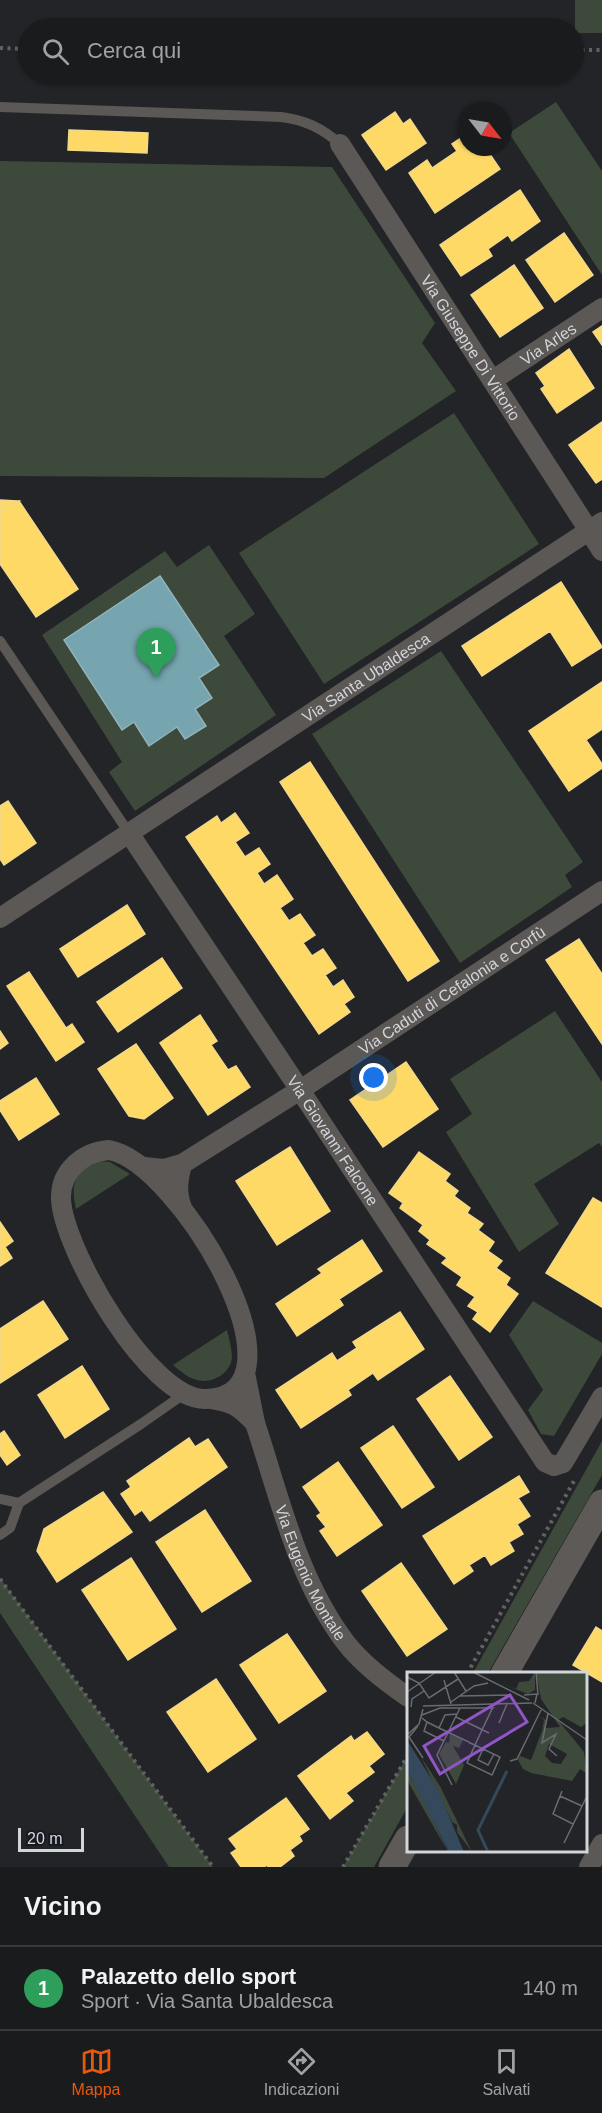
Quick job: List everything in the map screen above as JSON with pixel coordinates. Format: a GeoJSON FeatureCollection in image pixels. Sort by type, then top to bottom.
{"type":"FeatureCollection","features":[{"type":"Feature","properties":{"kind":"main road"},"geometry":{"type":"LineString","coordinates":[[505,1672],[602,1503]]}},
{"type":"Feature","properties":{"kind":"main road"},"geometry":{"type":"LineString","coordinates":[[392,1867],[407,1841]]}},
{"type":"Feature","properties":{"kind":"street","name":"Via Giuseppe Di Vittorio"},"geometry":{"type":"LineString","coordinates":[[340,144],[493,380],[595,526],[602,551]]}},
{"type":"Feature","properties":{"kind":"street","name":"Via Arles"},"geometry":{"type":"LineString","coordinates":[[493,380],[602,308]]}},
{"type":"Feature","properties":{"kind":"street","name":"Via Santa Ubaldesca"},"geometry":{"type":"LineString","coordinates":[[0,918],[595,526]]}},
{"type":"Feature","properties":{"kind":"street","name":"Via Giovanni Falcone"},"geometry":{"type":"LineString","coordinates":[[129,833],[547,1464],[561,1465],[602,1397]]}},
{"type":"Feature","properties":{"kind":"street","name":"Via Caduti di Cefalonia e Corfù"},"geometry":{"type":"LineString","coordinates":[[300,1090],[602,891]]}},
{"type":"Feature","properties":{"kind":"street"},"geometry":{"type":"LineString","coordinates":[[144,1167],[164,1169],[182,1164],[300,1090]]}},
{"type":"Feature","properties":{"kind":"street","name":"Via Eugenio Montale"},"geometry":{"type":"LineString","coordinates":[[255,1423],[242,1408],[234,1404],[184,1394],[171,1386],[152,1369],[112,1317],[75,1247],[63,1213],[62,1185],[68,1172],[78,1161],[89,1154],[109,1150],[120,1152],[144,1167],[182,1208],[208,1244],[236,1299],[248,1356],[245,1373],[255,1423],[285,1518],[316,1594],[347,1644],[378,1675],[407,1696]]}},
{"type":"Feature","properties":{"kind":"street"},"geometry":{"type":"LineString","coordinates":[[182,1164],[177,1196],[182,1208]]}},
{"type":"Feature","properties":{"kind":"street"},"geometry":{"type":"LineString","coordinates":[[208,1399],[226,1396],[236,1387],[245,1373]]}},
{"type":"Feature","properties":{"kind":"street"},"geometry":{"type":"LineString","coordinates":[[589,1867],[602,1844]]}},
{"type":"Feature","properties":{"kind":"lane"},"geometry":{"type":"LineString","coordinates":[[0,106],[281,117],[314,125],[327,132],[340,144]]}},
{"type":"Feature","properties":{"kind":"lane"},"geometry":{"type":"LineString","coordinates":[[0,641],[129,833]]}},
{"type":"Feature","properties":{"kind":"lane"},"geometry":{"type":"LineString","coordinates":[[0,1535],[10,1528],[19,1503],[184,1394]]}},
{"type":"Feature","properties":{"kind":"lane"},"geometry":{"type":"LineString","coordinates":[[0,1499],[19,1503]]}},
{"type":"Feature","properties":{"kind":"path"},"geometry":{"type":"LineString","coordinates":[[0,48],[18,49]]}},
{"type":"Feature","properties":{"kind":"path"},"geometry":{"type":"LineString","coordinates":[[584,50],[602,50]]}},
{"type":"Feature","properties":{"kind":"path"},"geometry":{"type":"LineString","coordinates":[[468,1672],[578,1472]]}},
{"type":"Feature","properties":{"kind":"path"},"geometry":{"type":"LineString","coordinates":[[0,1579],[213,1867]]}},
{"type":"Feature","properties":{"kind":"path"},"geometry":{"type":"LineString","coordinates":[[343,1867],[407,1757]]}},
{"type":"Feature","properties":{"kind":"green space"},"geometry":{"type":"Polygon","coordinates":[[[575,0],[602,0],[602,33],[584,33],[584,18],[575,18],[575,0]]]}},
{"type":"Feature","properties":{"kind":"green space"},"geometry":{"type":"Polygon","coordinates":[[[556,102],[602,171],[602,275],[512,138],[512,131],[556,102]]]}},
{"type":"Feature","properties":{"kind":"green space"},"geometry":{"type":"Polygon","coordinates":[[[0,161],[332,167],[435,323],[422,343],[456,391],[324,478],[0,476],[0,161]]]}},
{"type":"Feature","properties":{"kind":"green space"},"geometry":{"type":"Polygon","coordinates":[[[454,413],[539,544],[324,684],[239,553],[454,413]]]}},
{"type":"Feature","properties":{"kind":"green space"},"geometry":{"type":"Polygon","coordinates":[[[209,545],[255,614],[224,636],[276,715],[135,811],[109,772],[122,762],[42,635],[165,551],[177,567],[209,545]]]}},
{"type":"Feature","properties":{"kind":"green space"},"geometry":{"type":"Polygon","coordinates":[[[441,651],[583,862],[565,875],[572,887],[460,963],[312,734],[441,651]]]}},
{"type":"Feature","properties":{"kind":"green space"},"geometry":{"type":"Polygon","coordinates":[[[555,1011],[602,1082],[602,1147],[599,1143],[534,1184],[559,1224],[519,1252],[446,1132],[472,1114],[450,1079],[555,1011]]]}},
{"type":"Feature","properties":{"kind":"green space"},"geometry":{"type":"Polygon","coordinates":[[[99,1161],[110,1162],[130,1174],[76,1209],[74,1185],[76,1179],[84,1169],[99,1161]]]}},
{"type":"Feature","properties":{"kind":"green space"},"geometry":{"type":"Polygon","coordinates":[[[533,1301],[602,1343],[602,1354],[554,1436],[541,1434],[528,1410],[543,1390],[509,1335],[533,1301]]]}},
{"type":"Feature","properties":{"kind":"green space"},"geometry":{"type":"Polygon","coordinates":[[[227,1330],[232,1358],[231,1364],[224,1373],[214,1379],[203,1381],[187,1376],[173,1365],[227,1330]]]}},
{"type":"Feature","properties":{"kind":"green space"},"geometry":{"type":"Polygon","coordinates":[[[602,1441],[602,1475],[489,1672],[474,1672],[602,1441]]]}},
{"type":"Feature","properties":{"kind":"green space"},"geometry":{"type":"Polygon","coordinates":[[[0,1578],[213,1867],[169,1867],[0,1613],[0,1578]]]}},
{"type":"Feature","properties":{"kind":"green space"},"geometry":{"type":"Polygon","coordinates":[[[407,1757],[407,1808],[374,1867],[343,1867],[407,1757]]]}},
{"type":"Feature","properties":{"kind":"building: Abitazioni"},"geometry":{"type":"Polygon","coordinates":[[[395,112],[403,124],[410,119],[426,143],[386,170],[362,135],[395,112]]]}},
{"type":"Feature","properties":{"kind":"building: Abitazioni"},"geometry":{"type":"Polygon","coordinates":[[[69,130],[124,132],[123,152],[68,150],[69,130]]]}},
{"type":"Feature","properties":{"kind":"building: Abitazioni"},"geometry":{"type":"Polygon","coordinates":[[[124,132],[148,133],[147,153],[123,152],[124,132]]]}},
{"type":"Feature","properties":{"kind":"building: Abitazioni"},"geometry":{"type":"Polygon","coordinates":[[[458,140],[458,156],[491,156],[500,169],[435,213],[409,173],[427,160],[432,168],[457,151],[452,144],[458,140]]]}},
{"type":"Feature","properties":{"kind":"building: Abitazioni"},"geometry":{"type":"Polygon","coordinates":[[[520,190],[540,221],[512,241],[508,235],[488,249],[492,256],[461,276],[440,245],[520,190]]]}},
{"type":"Feature","properties":{"kind":"building: Abitazioni"},"geometry":{"type":"Polygon","coordinates":[[[564,233],[593,275],[555,302],[526,260],[564,233]]]}},
{"type":"Feature","properties":{"kind":"building: Abitazioni"},"geometry":{"type":"Polygon","coordinates":[[[514,265],[543,308],[500,337],[471,295],[514,265]]]}},
{"type":"Feature","properties":{"kind":"building: Abitazioni"},"geometry":{"type":"Polygon","coordinates":[[[602,326],[602,345],[593,332],[602,326]]]}},
{"type":"Feature","properties":{"kind":"building: Abitazioni"},"geometry":{"type":"Polygon","coordinates":[[[569,349],[594,388],[557,413],[541,389],[545,386],[536,373],[569,349]]]}},
{"type":"Feature","properties":{"kind":"building: Abitazioni"},"geometry":{"type":"Polygon","coordinates":[[[602,422],[602,479],[596,483],[569,445],[602,422]]]}},
{"type":"Feature","properties":{"kind":"building: Abitazioni"},"geometry":{"type":"Polygon","coordinates":[[[0,500],[19,501],[0,512],[0,500]]]}},
{"type":"Feature","properties":{"kind":"building: Abitazioni"},"geometry":{"type":"Polygon","coordinates":[[[19,501],[78,589],[36,617],[0,564],[0,512],[19,501]]]}},
{"type":"Feature","properties":{"kind":"building: Abitazioni"},"geometry":{"type":"Polygon","coordinates":[[[561,582],[602,647],[572,666],[550,631],[482,676],[462,646],[561,582]]]}},
{"type":"Feature","properties":{"kind":"building: Abitazioni"},"geometry":{"type":"Polygon","coordinates":[[[602,682],[602,729],[586,740],[602,764],[602,768],[569,791],[529,731],[602,682]]]}},
{"type":"Feature","properties":{"kind":"building: Abitazioni"},"geometry":{"type":"Polygon","coordinates":[[[310,762],[439,961],[408,981],[280,782],[310,762]]]}},
{"type":"Feature","properties":{"kind":"building: Abitazioni"},"geometry":{"type":"Polygon","coordinates":[[[8,801],[36,843],[4,865],[0,859],[0,806],[8,801]]]}},
{"type":"Feature","properties":{"kind":"building: Abitazioni"},"geometry":{"type":"Polygon","coordinates":[[[235,813],[249,833],[235,842],[245,857],[259,848],[270,864],[257,873],[264,884],[277,875],[293,899],[280,908],[289,921],[300,914],[315,935],[303,943],[312,956],[323,949],[336,968],[325,975],[333,987],[343,980],[354,997],[344,1004],[350,1012],[319,1034],[186,837],[217,816],[221,823],[235,813]]]}},
{"type":"Feature","properties":{"kind":"building: Abitazioni"},"geometry":{"type":"Polygon","coordinates":[[[127,905],[145,934],[78,977],[60,949],[127,905]]]}},
{"type":"Feature","properties":{"kind":"building: Abitazioni"},"geometry":{"type":"Polygon","coordinates":[[[579,939],[602,974],[602,1044],[546,960],[579,939]]]}},
{"type":"Feature","properties":{"kind":"building: Abitazioni"},"geometry":{"type":"Polygon","coordinates":[[[162,958],[182,988],[118,1032],[97,1002],[162,958]]]}},
{"type":"Feature","properties":{"kind":"building: Abitazioni"},"geometry":{"type":"Polygon","coordinates":[[[29,972],[66,1028],[72,1024],[84,1042],[56,1061],[7,986],[29,972]]]}},
{"type":"Feature","properties":{"kind":"building: Abitazioni"},"geometry":{"type":"Polygon","coordinates":[[[200,1015],[217,1041],[211,1045],[228,1070],[236,1066],[250,1087],[208,1115],[160,1043],[200,1015]]]}},
{"type":"Feature","properties":{"kind":"building: Abitazioni"},"geometry":{"type":"Polygon","coordinates":[[[0,1031],[8,1043],[0,1049],[0,1031]]]}},
{"type":"Feature","properties":{"kind":"building: Abitazioni"},"geometry":{"type":"Polygon","coordinates":[[[136,1044],[173,1098],[144,1119],[129,1116],[98,1069],[136,1044]]]}},
{"type":"Feature","properties":{"kind":"building: Abitazioni"},"geometry":{"type":"Polygon","coordinates":[[[406,1062],[438,1109],[383,1147],[350,1100],[406,1062]]]}},
{"type":"Feature","properties":{"kind":"building: Abitazioni"},"geometry":{"type":"Polygon","coordinates":[[[36,1078],[59,1114],[19,1140],[0,1110],[0,1101],[36,1078]]]}},
{"type":"Feature","properties":{"kind":"building: Abitazioni"},"geometry":{"type":"Polygon","coordinates":[[[290,1147],[330,1211],[277,1245],[236,1181],[290,1147]]]}},
{"type":"Feature","properties":{"kind":"building: Abitazioni"},"geometry":{"type":"Polygon","coordinates":[[[419,1152],[450,1174],[445,1181],[458,1191],[454,1196],[470,1208],[467,1213],[483,1224],[478,1230],[494,1242],[488,1251],[502,1261],[496,1268],[510,1278],[506,1285],[518,1294],[490,1332],[473,1319],[478,1312],[468,1306],[475,1297],[457,1285],[462,1277],[442,1263],[447,1258],[427,1244],[430,1240],[419,1231],[423,1225],[400,1208],[403,1203],[389,1193],[419,1152]]]}},
{"type":"Feature","properties":{"kind":"building: Abitazioni"},"geometry":{"type":"Polygon","coordinates":[[[593,1198],[602,1203],[602,1307],[546,1273],[593,1198]]]}},
{"type":"Feature","properties":{"kind":"building: Abitazioni"},"geometry":{"type":"Polygon","coordinates":[[[0,1222],[13,1241],[5,1247],[12,1258],[0,1266],[0,1222]]]}},
{"type":"Feature","properties":{"kind":"building: Abitazioni"},"geometry":{"type":"Polygon","coordinates":[[[362,1240],[382,1271],[339,1299],[343,1305],[297,1336],[276,1304],[322,1273],[318,1269],[362,1240]]]}},
{"type":"Feature","properties":{"kind":"building: Abitazioni"},"geometry":{"type":"Polygon","coordinates":[[[43,1301],[68,1339],[0,1383],[0,1329],[43,1301]]]}},
{"type":"Feature","properties":{"kind":"building: Abitazioni"},"geometry":{"type":"Polygon","coordinates":[[[400,1312],[424,1349],[378,1380],[373,1373],[348,1390],[351,1395],[301,1428],[276,1390],[332,1353],[337,1361],[357,1348],[353,1342],[400,1312]]]}},
{"type":"Feature","properties":{"kind":"building: Abitazioni"},"geometry":{"type":"Polygon","coordinates":[[[82,1366],[109,1409],[65,1438],[38,1395],[82,1366]]]}},
{"type":"Feature","properties":{"kind":"building: Abitazioni"},"geometry":{"type":"Polygon","coordinates":[[[450,1376],[492,1437],[459,1460],[417,1399],[450,1376]]]}},
{"type":"Feature","properties":{"kind":"building: Abitazioni"},"geometry":{"type":"Polygon","coordinates":[[[393,1426],[434,1487],[402,1508],[361,1448],[393,1426]]]}},
{"type":"Feature","properties":{"kind":"building: Abitazioni"},"geometry":{"type":"Polygon","coordinates":[[[4,1431],[20,1455],[7,1465],[0,1455],[0,1434],[4,1431]]]}},
{"type":"Feature","properties":{"kind":"building: Abitazioni"},"geometry":{"type":"Polygon","coordinates":[[[189,1438],[195,1447],[208,1439],[227,1467],[150,1521],[142,1510],[135,1515],[121,1494],[131,1487],[127,1481],[189,1438]]]}},
{"type":"Feature","properties":{"kind":"building: Abitazioni"},"geometry":{"type":"Polygon","coordinates":[[[338,1462],[382,1525],[337,1556],[320,1531],[326,1527],[317,1516],[321,1513],[303,1487],[338,1462]]]}},
{"type":"Feature","properties":{"kind":"building: Abitazioni"},"geometry":{"type":"Polygon","coordinates":[[[519,1476],[529,1492],[518,1498],[530,1516],[517,1524],[523,1534],[509,1542],[514,1551],[491,1565],[485,1555],[469,1565],[473,1571],[454,1584],[423,1536],[519,1476]]]}},
{"type":"Feature","properties":{"kind":"building: Abitazioni"},"geometry":{"type":"Polygon","coordinates":[[[103,1492],[132,1532],[57,1582],[37,1551],[44,1529],[103,1492]]]}},
{"type":"Feature","properties":{"kind":"building: Abitazioni"},"geometry":{"type":"Polygon","coordinates":[[[205,1510],[251,1581],[202,1612],[156,1542],[205,1510]]]}},
{"type":"Feature","properties":{"kind":"building: Abitazioni"},"geometry":{"type":"Polygon","coordinates":[[[131,1558],[176,1629],[128,1660],[82,1590],[131,1558]]]}},
{"type":"Feature","properties":{"kind":"building: Abitazioni"},"geometry":{"type":"Polygon","coordinates":[[[401,1563],[447,1629],[407,1656],[362,1591],[401,1563]]]}},
{"type":"Feature","properties":{"kind":"building: Abitazioni"},"geometry":{"type":"Polygon","coordinates":[[[596,1627],[602,1631],[602,1682],[573,1665],[596,1627]]]}},
{"type":"Feature","properties":{"kind":"building: Abitazioni"},"geometry":{"type":"Polygon","coordinates":[[[287,1634],[326,1691],[279,1723],[240,1665],[287,1634]]]}},
{"type":"Feature","properties":{"kind":"building: Abitazioni"},"geometry":{"type":"Polygon","coordinates":[[[216,1679],[256,1739],[208,1772],[167,1712],[216,1679]]]}},
{"type":"Feature","properties":{"kind":"building: Abitazioni"},"geometry":{"type":"Polygon","coordinates":[[[367,1732],[384,1754],[369,1766],[374,1772],[346,1793],[353,1801],[330,1819],[298,1776],[351,1736],[354,1741],[367,1732]]]}},
{"type":"Feature","properties":{"kind":"building: Abitazioni"},"geometry":{"type":"Polygon","coordinates":[[[286,1798],[309,1829],[299,1836],[302,1841],[290,1850],[294,1856],[280,1867],[268,1867],[267,1865],[241,1867],[231,1853],[237,1849],[229,1839],[286,1798]]]}},
{"type":"Feature","properties":{"kind":"building: Pubblico"},"geometry":{"type":"Polygon","coordinates":[[[160,576],[219,665],[199,678],[212,698],[195,709],[206,726],[185,739],[177,727],[149,746],[134,722],[122,730],[64,640],[160,576]]]}},
{"type":"Feature","properties":{"kind":"place","name":"Palazetto dello sport"},"geometry":{"type":"Point","coordinates":[156,678]}}]}
